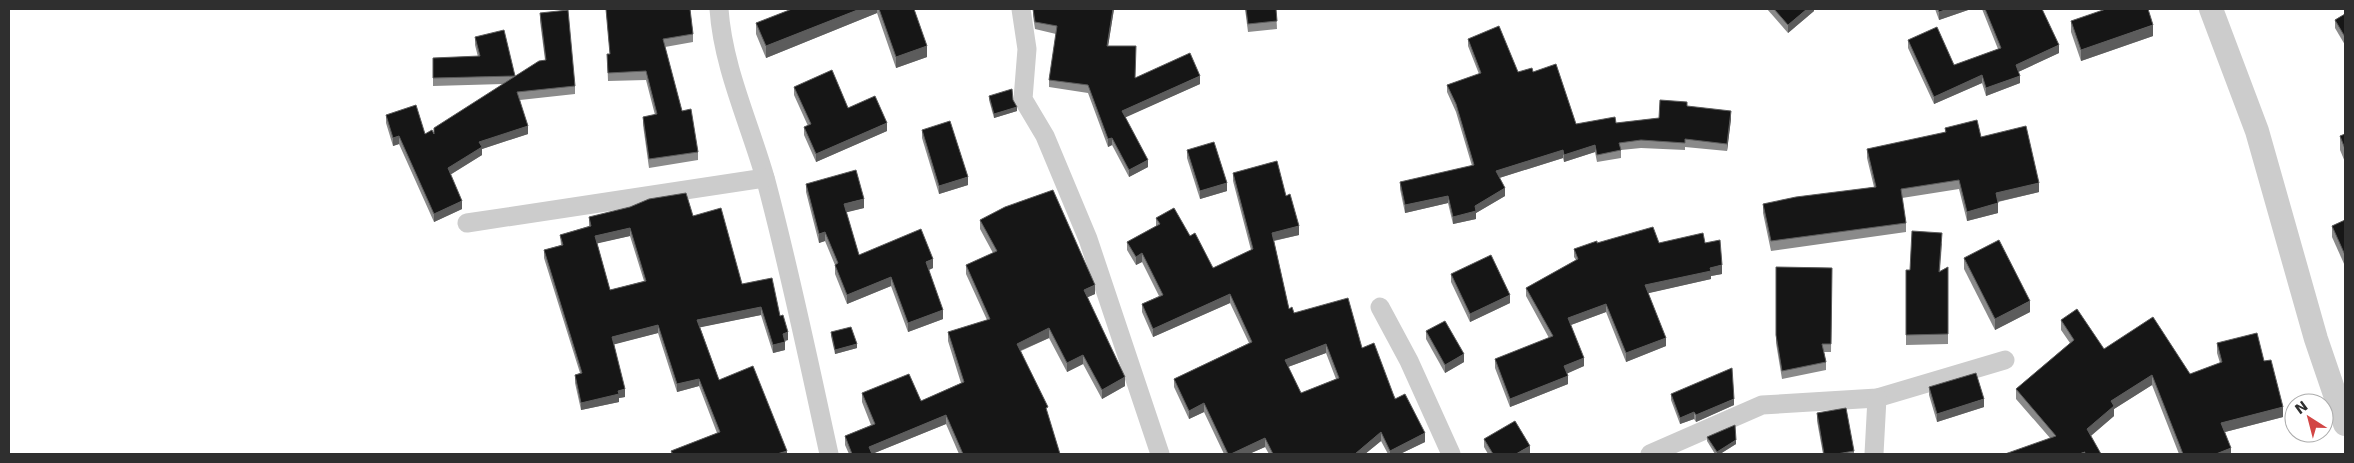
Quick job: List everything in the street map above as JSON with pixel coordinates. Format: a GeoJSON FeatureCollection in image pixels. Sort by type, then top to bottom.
{"type":"FeatureCollection","features":[{"type":"Feature","properties":{"kind":"street"},"geometry":{"type":"LineString","coordinates":[[719,9],[721,38],[765,178],[787,259],[829,454]]}},
{"type":"Feature","properties":{"kind":"street"},"geometry":{"type":"LineString","coordinates":[[1021,9],[1027,49],[1023,99],[1045,136],[1088,239],[1160,454]]}},
{"type":"Feature","properties":{"kind":"street"},"geometry":{"type":"LineString","coordinates":[[2211,9],[2257,131],[2316,339],[2345,424]]}},
{"type":"Feature","properties":{"kind":"street"},"geometry":{"type":"LineString","coordinates":[[467,223],[765,178]]}},
{"type":"Feature","properties":{"kind":"street"},"geometry":{"type":"LineString","coordinates":[[1380,307],[1409,361],[1451,454]]}},
{"type":"Feature","properties":{"kind":"street"},"geometry":{"type":"LineString","coordinates":[[1650,454],[1762,405],[1877,398],[2005,360]]}},
{"type":"Feature","properties":{"kind":"street"},"geometry":{"type":"LineString","coordinates":[[1874,454],[1877,398]]}},
{"type":"Feature","properties":{"kind":"building"},"geometry":{"type":"Polygon","coordinates":[[[606,9],[690,9],[693,34],[663,39],[682,111],[691,109],[698,152],[649,159],[643,117],[657,114],[646,71],[608,73],[607,54],[610,54],[606,9]]]}},
{"type":"Feature","properties":{"kind":"building"},"geometry":{"type":"Polygon","coordinates":[[[792,9],[860,9],[766,46],[756,23],[792,9]]]}},
{"type":"Feature","properties":{"kind":"building"},"geometry":{"type":"Polygon","coordinates":[[[879,9],[914,9],[927,46],[896,57],[879,9]]]}},
{"type":"Feature","properties":{"kind":"building"},"geometry":{"type":"Polygon","coordinates":[[[1033,9],[1113,9],[1107,46],[1136,46],[1135,78],[1190,53],[1200,76],[1122,111],[1148,160],[1129,170],[1112,138],[1108,139],[1088,85],[1049,80],[1057,26],[1035,22],[1033,9]]]}},
{"type":"Feature","properties":{"kind":"building"},"geometry":{"type":"Polygon","coordinates":[[[1246,9],[1276,9],[1277,21],[1248,24],[1246,9]]]}},
{"type":"Feature","properties":{"kind":"building"},"geometry":{"type":"Polygon","coordinates":[[[1774,9],[1807,9],[1788,25],[1774,9]]]}},
{"type":"Feature","properties":{"kind":"building"},"geometry":{"type":"Polygon","coordinates":[[[1985,9],[2042,9],[2059,45],[2016,65],[2020,76],[1986,88],[1982,75],[1934,97],[1908,40],[1937,27],[1954,65],[2001,48],[1985,9]]]}},
{"type":"Feature","properties":{"kind":"building"},"geometry":{"type":"Polygon","coordinates":[[[2106,9],[2148,9],[2153,25],[2081,50],[2071,21],[2106,9]]]}},
{"type":"Feature","properties":{"kind":"building"},"geometry":{"type":"Polygon","coordinates":[[[568,10],[575,86],[517,92],[528,126],[479,142],[482,147],[448,168],[462,201],[434,214],[399,136],[393,138],[386,115],[416,105],[425,134],[432,130],[434,134],[434,128],[539,61],[546,60],[540,13],[568,10]]]}},
{"type":"Feature","properties":{"kind":"building"},"geometry":{"type":"Polygon","coordinates":[[[2345,14],[2345,37],[2335,20],[2345,14]]]}},
{"type":"Feature","properties":{"kind":"building"},"geometry":{"type":"Polygon","coordinates":[[[1499,26],[1518,72],[1532,68],[1533,72],[1556,64],[1576,124],[1615,117],[1616,123],[1659,118],[1660,100],[1687,102],[1687,106],[1731,111],[1727,144],[1685,139],[1685,143],[1641,140],[1619,143],[1621,150],[1597,155],[1595,145],[1564,155],[1563,150],[1496,171],[1505,188],[1475,206],[1476,211],[1453,217],[1448,196],[1405,205],[1400,182],[1474,165],[1456,104],[1447,85],[1481,73],[1468,39],[1499,26]]]}},
{"type":"Feature","properties":{"kind":"building"},"geometry":{"type":"Polygon","coordinates":[[[504,30],[515,76],[433,78],[433,58],[480,56],[475,37],[504,30]]]}},
{"type":"Feature","properties":{"kind":"building"},"geometry":{"type":"Polygon","coordinates":[[[832,70],[848,108],[875,96],[887,123],[816,154],[804,127],[811,124],[794,87],[832,70]]]}},
{"type":"Feature","properties":{"kind":"building"},"geometry":{"type":"Polygon","coordinates":[[[1012,89],[1013,100],[1017,107],[994,114],[989,96],[1012,89]]]}},
{"type":"Feature","properties":{"kind":"building"},"geometry":{"type":"Polygon","coordinates":[[[1977,120],[1981,137],[2026,126],[2039,183],[1996,193],[1998,203],[1967,212],[1959,180],[1901,189],[1906,223],[1771,241],[1763,204],[1796,197],[1876,187],[1867,149],[1946,132],[1945,128],[1977,120]]]}},
{"type":"Feature","properties":{"kind":"building"},"geometry":{"type":"Polygon","coordinates":[[[950,121],[968,177],[939,186],[922,130],[950,121]]]}},
{"type":"Feature","properties":{"kind":"building"},"geometry":{"type":"Polygon","coordinates":[[[2345,134],[2345,149],[2340,136],[2345,134]]]}},
{"type":"Feature","properties":{"kind":"building"},"geometry":{"type":"Polygon","coordinates":[[[1214,142],[1227,183],[1200,191],[1187,150],[1214,142]]]}},
{"type":"Feature","properties":{"kind":"building"},"geometry":{"type":"Polygon","coordinates":[[[1277,161],[1286,196],[1290,194],[1299,226],[1272,233],[1289,309],[1292,307],[1294,313],[1348,298],[1362,348],[1374,343],[1395,399],[1405,394],[1425,433],[1390,451],[1381,432],[1355,454],[1273,454],[1265,438],[1228,454],[1204,403],[1189,411],[1174,379],[1252,342],[1230,294],[1153,329],[1142,304],[1163,295],[1142,253],[1136,257],[1127,242],[1160,224],[1156,218],[1174,208],[1190,236],[1195,233],[1213,268],[1253,249],[1233,173],[1277,161]],[[1326,344],[1285,360],[1301,393],[1339,378],[1326,344]]]}},
{"type":"Feature","properties":{"kind":"building"},"geometry":{"type":"Polygon","coordinates":[[[856,170],[864,199],[844,204],[859,255],[921,229],[933,259],[926,262],[943,310],[908,323],[891,277],[847,295],[835,265],[838,263],[825,232],[819,234],[806,184],[856,170]]]}},
{"type":"Feature","properties":{"kind":"building"},"geometry":{"type":"Polygon","coordinates":[[[1053,190],[1095,285],[1084,290],[1125,377],[1102,390],[1083,355],[1067,363],[1049,328],[1017,344],[1048,407],[1046,408],[1060,454],[963,454],[946,415],[869,447],[872,454],[852,454],[845,436],[875,424],[862,393],[909,374],[921,401],[964,382],[948,332],[990,319],[966,265],[997,251],[980,220],[1005,207],[1053,190]]]}},
{"type":"Feature","properties":{"kind":"building"},"geometry":{"type":"Polygon","coordinates":[[[686,193],[693,216],[721,208],[742,284],[772,278],[780,316],[783,315],[788,332],[783,334],[785,342],[773,345],[761,307],[697,320],[719,380],[753,366],[787,451],[777,454],[673,454],[671,451],[720,432],[699,379],[677,384],[658,325],[612,337],[625,389],[618,391],[619,394],[581,403],[575,375],[582,373],[544,250],[563,245],[560,235],[591,226],[589,217],[630,207],[649,199],[686,193]],[[630,228],[595,236],[610,290],[646,281],[630,228]]]}},
{"type":"Feature","properties":{"kind":"building"},"geometry":{"type":"Polygon","coordinates":[[[2345,220],[2345,255],[2332,226],[2345,220]]]}},
{"type":"Feature","properties":{"kind":"building"},"geometry":{"type":"Polygon","coordinates":[[[1653,227],[1659,243],[1703,233],[1705,243],[1720,240],[1722,265],[1710,268],[1711,271],[1645,285],[1666,338],[1626,353],[1606,304],[1568,318],[1584,358],[1564,366],[1568,376],[1510,399],[1495,359],[1553,336],[1526,288],[1578,259],[1574,249],[1597,241],[1597,243],[1653,227]]]}},
{"type":"Feature","properties":{"kind":"building"},"geometry":{"type":"Polygon","coordinates":[[[1912,231],[1942,233],[1939,272],[1948,267],[1948,334],[1906,335],[1906,270],[1910,270],[1912,231]]]}},
{"type":"Feature","properties":{"kind":"building"},"geometry":{"type":"Polygon","coordinates":[[[1999,240],[2030,301],[1995,319],[1964,258],[1999,240]]]}},
{"type":"Feature","properties":{"kind":"building"},"geometry":{"type":"Polygon","coordinates":[[[1491,255],[1510,295],[1470,314],[1451,274],[1491,255]]]}},
{"type":"Feature","properties":{"kind":"building"},"geometry":{"type":"Polygon","coordinates":[[[1776,267],[1832,268],[1831,344],[1822,344],[1826,362],[1782,371],[1776,335],[1776,267]]]}},
{"type":"Feature","properties":{"kind":"building"},"geometry":{"type":"Polygon","coordinates":[[[2077,309],[2104,349],[2153,317],[2190,374],[2222,362],[2217,343],[2257,333],[2264,361],[2271,360],[2283,407],[2221,423],[2231,448],[2216,454],[2183,454],[2152,375],[2111,401],[2114,406],[2087,429],[2101,454],[2084,454],[2085,452],[2079,454],[2005,454],[2056,436],[2016,389],[2074,340],[2061,320],[2077,309]]]}},
{"type":"Feature","properties":{"kind":"building"},"geometry":{"type":"Polygon","coordinates":[[[1445,321],[1464,354],[1445,365],[1426,331],[1445,321]]]}},
{"type":"Feature","properties":{"kind":"building"},"geometry":{"type":"Polygon","coordinates":[[[851,327],[857,344],[835,350],[831,332],[851,327]]]}},
{"type":"Feature","properties":{"kind":"building"},"geometry":{"type":"Polygon","coordinates":[[[1732,368],[1734,399],[1696,415],[1694,412],[1680,418],[1671,394],[1732,368]]]}},
{"type":"Feature","properties":{"kind":"building"},"geometry":{"type":"Polygon","coordinates":[[[1976,373],[1984,399],[1937,414],[1929,387],[1976,373]]]}},
{"type":"Feature","properties":{"kind":"building"},"geometry":{"type":"Polygon","coordinates":[[[1846,408],[1854,451],[1824,454],[1817,413],[1846,408]]]}},
{"type":"Feature","properties":{"kind":"building"},"geometry":{"type":"Polygon","coordinates":[[[1515,421],[1530,446],[1516,454],[1493,454],[1484,439],[1515,421]]]}},
{"type":"Feature","properties":{"kind":"building"},"geometry":{"type":"Polygon","coordinates":[[[1735,425],[1736,440],[1717,452],[1707,437],[1735,425]]]}}]}
